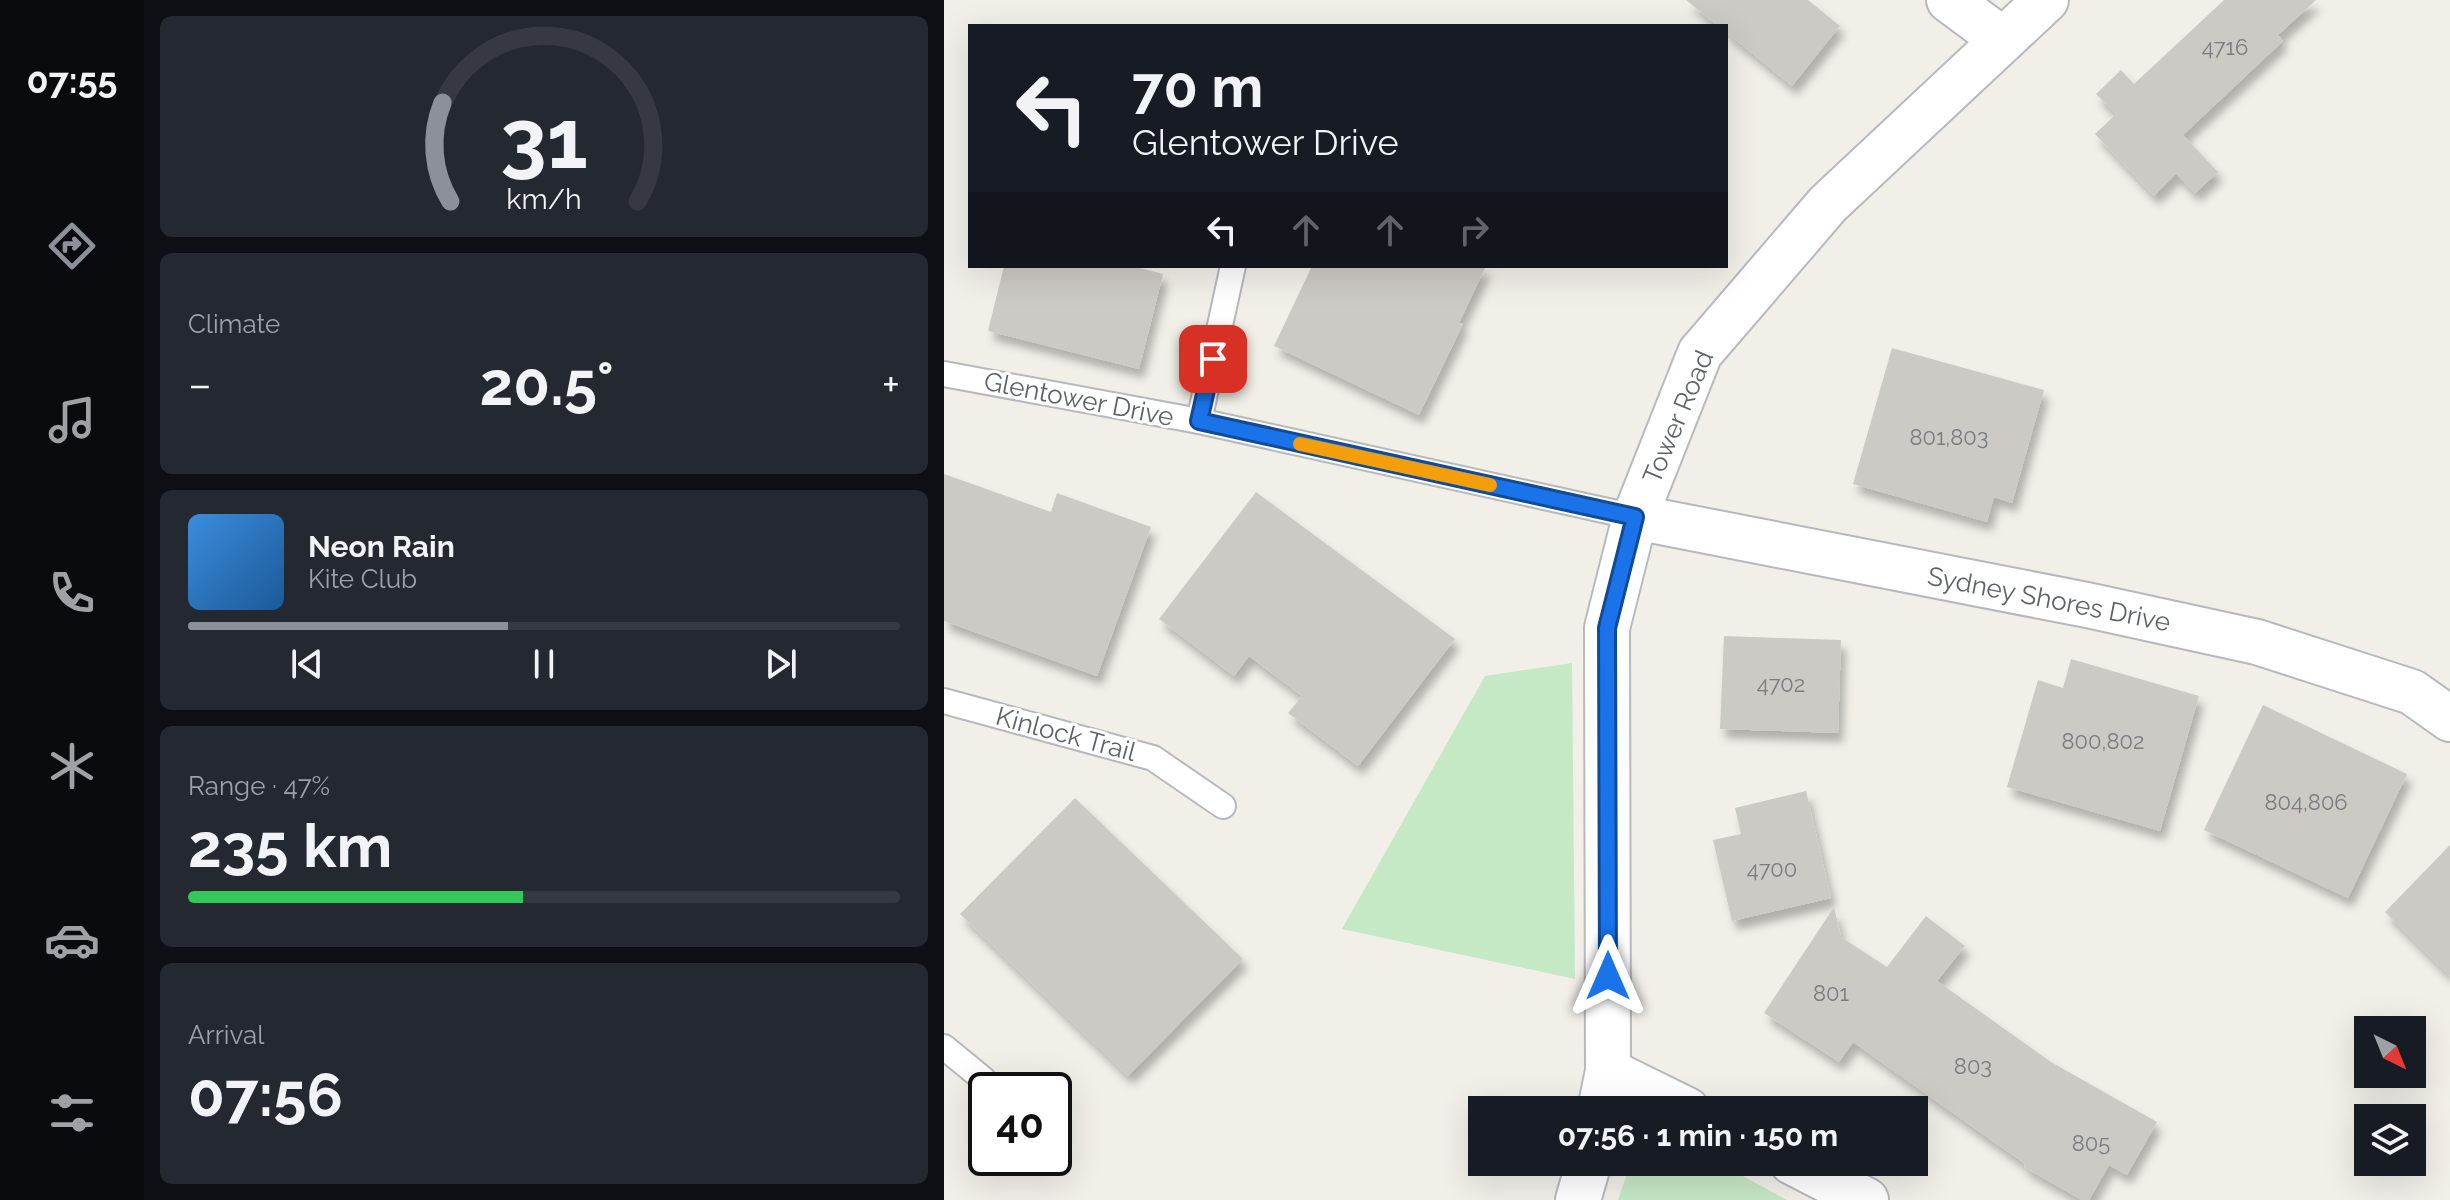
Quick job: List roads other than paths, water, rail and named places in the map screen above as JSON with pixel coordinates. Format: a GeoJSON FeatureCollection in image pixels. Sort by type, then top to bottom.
{"type":"FeatureCollection","features":[{"type":"Feature","properties":{"kind":"street"},"geometry":{"type":"LineString","coordinates":[[1949,0],[2003,40]]}},
{"type":"Feature","properties":{"kind":"street","name":"Tower Road"},"geometry":{"type":"LineString","coordinates":[[1604,1090],[1607,628],[1635,517],[1700,353],[1828,204],[2046,0]]}},
{"type":"Feature","properties":{"kind":"street","name":"Sydney Shores Drive"},"geometry":{"type":"LineString","coordinates":[[1635,517],[2087,605],[2257,642],[2412,692],[2450,719]]}},
{"type":"Feature","properties":{"kind":"street"},"geometry":{"type":"LineString","coordinates":[[1604,1090],[1629,1096]]}},
{"type":"Feature","properties":{"kind":"street"},"geometry":{"type":"LineString","coordinates":[[1578,1200],[1585,1176]]}},
{"type":"Feature","properties":{"kind":"street"},"geometry":{"type":"LineString","coordinates":[[1819,1176],[1866,1200]]}},
{"type":"Feature","properties":{"kind":"lane"},"geometry":{"type":"LineString","coordinates":[[1199,421],[1233,268]]}},
{"type":"Feature","properties":{"kind":"lane","name":"Glentower Drive"},"geometry":{"type":"LineString","coordinates":[[944,374],[1199,421],[1635,517]]}},
{"type":"Feature","properties":{"kind":"lane","name":"Kinlock Trail"},"geometry":{"type":"LineString","coordinates":[[944,701],[1153,758],[1223,806]]}},
{"type":"Feature","properties":{"kind":"lane"},"geometry":{"type":"LineString","coordinates":[[944,1047],[974,1072]]}}]}
